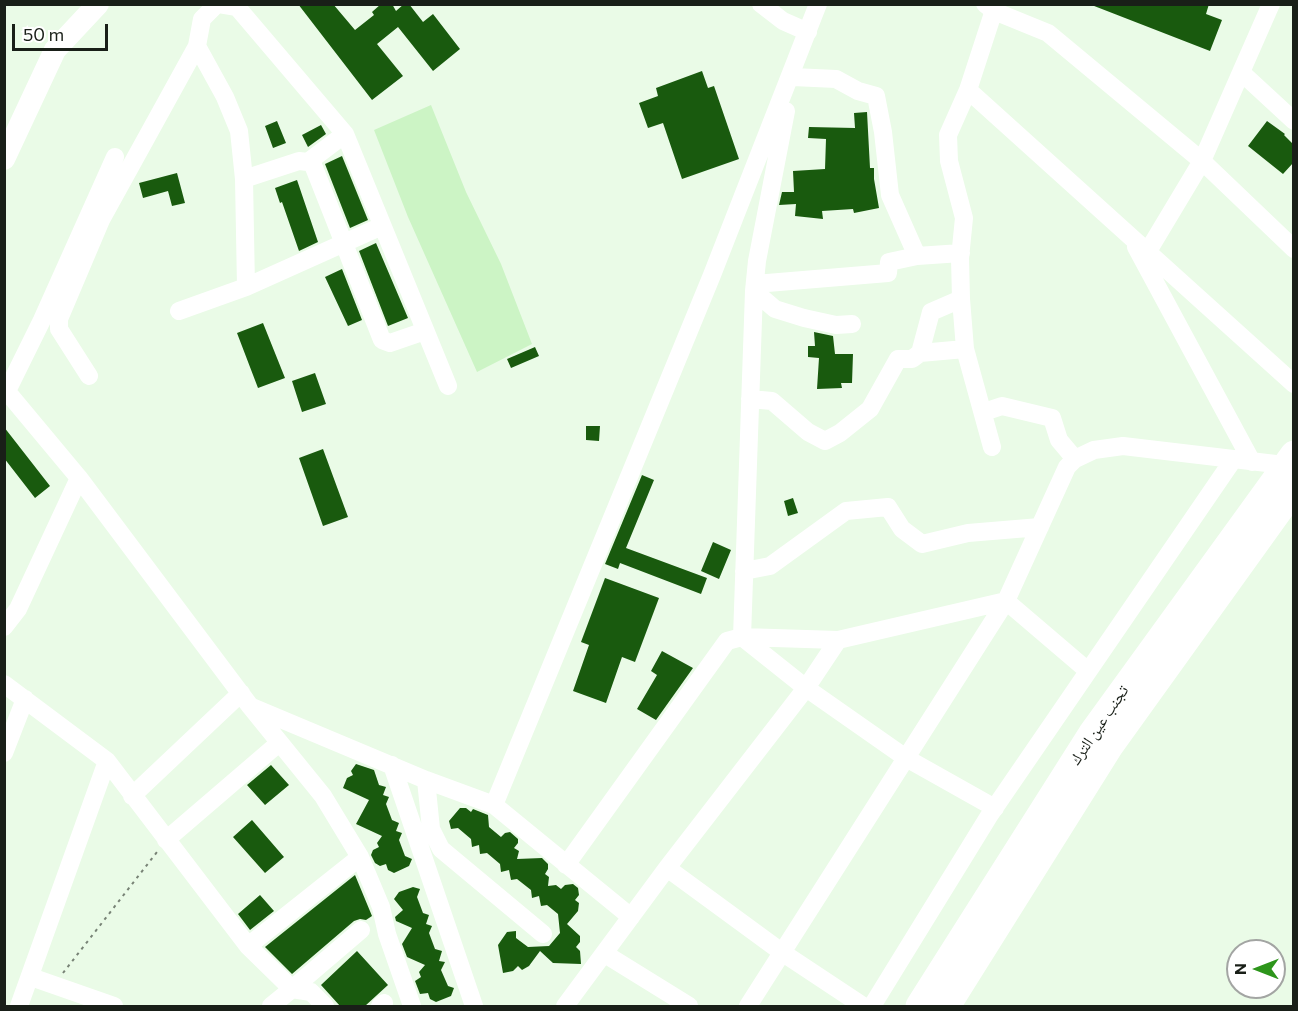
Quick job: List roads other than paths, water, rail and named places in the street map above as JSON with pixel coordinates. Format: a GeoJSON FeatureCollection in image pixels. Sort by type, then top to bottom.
{"type":"FeatureCollection","features":[{"type":"Feature","properties":{"kind":"highway","name":"تجنب عين الترك"},"geometry":{"type":"LineString","coordinates":[[919,1006],[1092,733],[1288,459]]}},
{"type":"Feature","properties":{"kind":"highway","name":"تجنب عين الترك"},"geometry":{"type":"LineString","coordinates":[[947,1006],[1110,746],[1293,490]]}},
{"type":"Feature","properties":{"kind":"main road"},"geometry":{"type":"LineString","coordinates":[[4,159],[55,50],[99,4]]}},
{"type":"Feature","properties":{"kind":"street"},"geometry":{"type":"LineString","coordinates":[[89,376],[59,329],[58,319],[101,220],[197,46],[202,19],[218,4],[237,7],[345,134],[448,386]]}},
{"type":"Feature","properties":{"kind":"street"},"geometry":{"type":"LineString","coordinates":[[761,4],[783,21],[808,32]]}},
{"type":"Feature","properties":{"kind":"street"},"geometry":{"type":"LineString","coordinates":[[494,805],[712,275],[818,4]]}},
{"type":"Feature","properties":{"kind":"street"},"geometry":{"type":"LineString","coordinates":[[1148,251],[1202,161],[1270,4]]}},
{"type":"Feature","properties":{"kind":"street"},"geometry":{"type":"LineString","coordinates":[[992,447],[965,349],[961,299],[964,218],[949,161],[948,135],[968,90],[992,7],[1048,33],[1202,161],[1293,249]]}},
{"type":"Feature","properties":{"kind":"street"},"geometry":{"type":"LineString","coordinates":[[197,46],[225,98],[239,131],[244,179],[246,287]]}},
{"type":"Feature","properties":{"kind":"street"},"geometry":{"type":"LineString","coordinates":[[794,70],[836,79],[858,91],[876,96],[884,132],[891,195],[917,256]]}},
{"type":"Feature","properties":{"kind":"street"},"geometry":{"type":"LineString","coordinates":[[742,637],[754,287],[766,209],[794,70]]}},
{"type":"Feature","properties":{"kind":"street"},"geometry":{"type":"LineString","coordinates":[[1242,73],[1293,121]]}},
{"type":"Feature","properties":{"kind":"street"},"geometry":{"type":"LineString","coordinates":[[968,90],[1293,384]]}},
{"type":"Feature","properties":{"kind":"street"},"geometry":{"type":"LineString","coordinates":[[308,162],[345,134]]}},
{"type":"Feature","properties":{"kind":"street"},"geometry":{"type":"LineString","coordinates":[[115,157],[42,320],[6,389],[79,478],[245,700],[322,796],[360,857],[381,907],[387,934],[412,1006]]}},
{"type":"Feature","properties":{"kind":"street"},"geometry":{"type":"LineString","coordinates":[[244,179],[299,160],[313,165],[382,340],[390,343],[425,331]]}},
{"type":"Feature","properties":{"kind":"street"},"geometry":{"type":"LineString","coordinates":[[179,311],[246,287],[382,226]]}},
{"type":"Feature","properties":{"kind":"street"},"geometry":{"type":"LineString","coordinates":[[1130,235],[1252,462]]}},
{"type":"Feature","properties":{"kind":"street"},"geometry":{"type":"LineString","coordinates":[[754,287],[888,273],[889,262],[917,256],[961,253]]}},
{"type":"Feature","properties":{"kind":"street"},"geometry":{"type":"LineString","coordinates":[[754,287],[776,309],[836,325],[852,324]]}},
{"type":"Feature","properties":{"kind":"street"},"geometry":{"type":"LineString","coordinates":[[920,353],[931,312],[961,299]]}},
{"type":"Feature","properties":{"kind":"street"},"geometry":{"type":"LineString","coordinates":[[750,399],[772,401],[808,432],[825,441],[840,433],[870,409],[898,359],[912,359],[920,353],[965,349]]}},
{"type":"Feature","properties":{"kind":"street"},"geometry":{"type":"LineString","coordinates":[[984,412],[1002,406],[1052,418],[1059,440],[1075,459]]}},
{"type":"Feature","properties":{"kind":"street"},"geometry":{"type":"LineString","coordinates":[[748,1006],[1006,601],[1068,467],[1075,459],[1094,450],[1124,446],[1252,462],[1288,459]]}},
{"type":"Feature","properties":{"kind":"street"},"geometry":{"type":"LineString","coordinates":[[872,1006],[995,808],[1233,460]]}},
{"type":"Feature","properties":{"kind":"street"},"geometry":{"type":"LineString","coordinates":[[4,627],[18,609],[79,478]]}},
{"type":"Feature","properties":{"kind":"street"},"geometry":{"type":"LineString","coordinates":[[744,571],[770,566],[846,512],[888,507],[902,529],[922,544],[968,533],[1040,527]]}},
{"type":"Feature","properties":{"kind":"street"},"geometry":{"type":"LineString","coordinates":[[566,864],[727,641],[742,637],[838,640],[1006,601]]}},
{"type":"Feature","properties":{"kind":"street"},"geometry":{"type":"LineString","coordinates":[[1006,601],[1088,671]]}},
{"type":"Feature","properties":{"kind":"street"},"geometry":{"type":"LineString","coordinates":[[742,637],[806,688],[906,758],[995,808]]}},
{"type":"Feature","properties":{"kind":"street"},"geometry":{"type":"LineString","coordinates":[[565,1006],[667,868],[806,688],[838,640]]}},
{"type":"Feature","properties":{"kind":"street"},"geometry":{"type":"LineString","coordinates":[[4,684],[107,761],[248,946],[292,989],[311,992],[325,1006]]}},
{"type":"Feature","properties":{"kind":"street"},"geometry":{"type":"LineString","coordinates":[[4,753],[25,699]]}},
{"type":"Feature","properties":{"kind":"street"},"geometry":{"type":"LineString","coordinates":[[245,700],[426,780],[494,805],[631,918]]}},
{"type":"Feature","properties":{"kind":"street"},"geometry":{"type":"LineString","coordinates":[[132,795],[245,700]]}},
{"type":"Feature","properties":{"kind":"street"},"geometry":{"type":"LineString","coordinates":[[166,840],[279,743]]}},
{"type":"Feature","properties":{"kind":"street"},"geometry":{"type":"LineString","coordinates":[[19,1006],[107,761]]}},
{"type":"Feature","properties":{"kind":"street"},"geometry":{"type":"LineString","coordinates":[[392,765],[474,1006]]}},
{"type":"Feature","properties":{"kind":"street"},"geometry":{"type":"LineString","coordinates":[[426,780],[431,829],[441,849],[543,934]]}},
{"type":"Feature","properties":{"kind":"street"},"geometry":{"type":"LineString","coordinates":[[248,946],[360,857]]}},
{"type":"Feature","properties":{"kind":"street"},"geometry":{"type":"LineString","coordinates":[[667,868],[783,952],[863,1006]]}},
{"type":"Feature","properties":{"kind":"street"},"geometry":{"type":"LineString","coordinates":[[271,1006],[362,930]]}},
{"type":"Feature","properties":{"kind":"street"},"geometry":{"type":"LineString","coordinates":[[605,954],[689,1006]]}},
{"type":"Feature","properties":{"kind":"street"},"geometry":{"type":"LineString","coordinates":[[31,977],[114,1006]]}}]}
